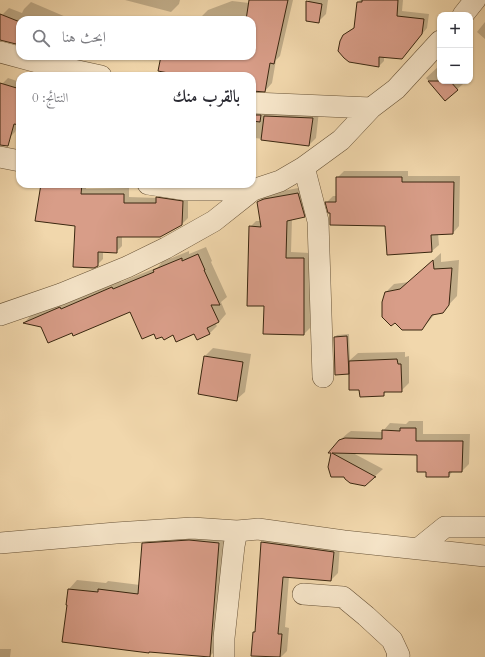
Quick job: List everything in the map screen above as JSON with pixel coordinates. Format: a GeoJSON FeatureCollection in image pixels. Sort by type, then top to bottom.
{"type":"FeatureCollection","features":[{"type":"Feature","properties":{"kind":"street"},"geometry":{"type":"LineString","coordinates":[[465,12],[475,0]]}},
{"type":"Feature","properties":{"kind":"street"},"geometry":{"type":"LineString","coordinates":[[174,188],[187,190],[252,190],[280,182],[304,167],[341,140],[371,108],[396,89],[437,44]]}},
{"type":"Feature","properties":{"kind":"street"},"geometry":{"type":"LineString","coordinates":[[0,52],[16,56]]}},
{"type":"Feature","properties":{"kind":"street"},"geometry":{"type":"LineString","coordinates":[[30,60],[83,72]]}},
{"type":"Feature","properties":{"kind":"street"},"geometry":{"type":"LineString","coordinates":[[256,103],[371,108]]}},
{"type":"Feature","properties":{"kind":"street"},"geometry":{"type":"LineString","coordinates":[[0,157],[16,160]]}},
{"type":"Feature","properties":{"kind":"street"},"geometry":{"type":"LineString","coordinates":[[304,167],[318,221],[323,377]]}},
{"type":"Feature","properties":{"kind":"street"},"geometry":{"type":"LineString","coordinates":[[0,314],[61,294],[127,267],[166,248],[214,221],[252,190]]}},
{"type":"Feature","properties":{"kind":"street"},"geometry":{"type":"LineString","coordinates":[[419,548],[445,527],[485,527]]}},
{"type":"Feature","properties":{"kind":"street"},"geometry":{"type":"LineString","coordinates":[[0,543],[192,528],[237,531],[258,529],[344,541],[485,556]]}},
{"type":"Feature","properties":{"kind":"street"},"geometry":{"type":"LineString","coordinates":[[224,657],[224,638],[237,531]]}},
{"type":"Feature","properties":{"kind":"street"},"geometry":{"type":"LineString","coordinates":[[303,594],[343,597],[392,640],[398,655],[397,657]]}},
{"type":"Feature","properties":{"kind":"building"},"geometry":{"type":"Polygon","coordinates":[[[249,0],[288,0],[274,64],[270,63],[265,92],[256,91],[256,72],[158,71],[160,60],[256,60],[256,16],[247,16],[249,0]]]}},
{"type":"Feature","properties":{"kind":"building"},"geometry":{"type":"Polygon","coordinates":[[[362,0],[398,0],[397,16],[424,19],[422,34],[402,59],[379,57],[379,67],[349,62],[338,51],[343,35],[354,28],[357,2],[362,2],[362,0]]]}},
{"type":"Feature","properties":{"kind":"building"},"geometry":{"type":"Polygon","coordinates":[[[306,1],[322,4],[319,23],[306,21],[306,1]]]}},
{"type":"Feature","properties":{"kind":"building"},"geometry":{"type":"Polygon","coordinates":[[[0,14],[16,20],[16,44],[0,40],[0,14]]]}},
{"type":"Feature","properties":{"kind":"building"},"geometry":{"type":"Polygon","coordinates":[[[428,81],[437,81],[437,84],[453,84],[458,90],[445,101],[428,81]]]}},
{"type":"Feature","properties":{"kind":"building"},"geometry":{"type":"Polygon","coordinates":[[[0,83],[16,88],[16,124],[14,124],[8,146],[0,145],[0,83]]]}},
{"type":"Feature","properties":{"kind":"building"},"geometry":{"type":"Polygon","coordinates":[[[256,115],[261,115],[260,122],[256,122],[256,115]]]}},
{"type":"Feature","properties":{"kind":"building"},"geometry":{"type":"Polygon","coordinates":[[[264,116],[313,118],[309,146],[261,140],[264,116]]]}},
{"type":"Feature","properties":{"kind":"building"},"geometry":{"type":"Polygon","coordinates":[[[336,177],[402,177],[402,182],[454,182],[453,234],[431,235],[432,252],[387,255],[385,226],[330,225],[330,213],[328,213],[325,202],[336,202],[336,177]]]}},
{"type":"Feature","properties":{"kind":"building"},"geometry":{"type":"Polygon","coordinates":[[[40,188],[82,188],[81,194],[124,194],[124,203],[156,203],[156,197],[183,201],[182,225],[160,237],[117,237],[117,253],[98,252],[98,266],[94,268],[73,267],[75,226],[35,221],[40,188]]]}},
{"type":"Feature","properties":{"kind":"building"},"geometry":{"type":"Polygon","coordinates":[[[298,193],[305,217],[287,221],[286,258],[304,258],[304,335],[263,334],[264,306],[247,306],[249,226],[261,227],[257,202],[264,199],[298,193]]]}},
{"type":"Feature","properties":{"kind":"building"},"geometry":{"type":"Polygon","coordinates":[[[198,254],[220,305],[211,305],[219,322],[207,328],[210,334],[197,340],[194,334],[176,342],[173,335],[164,340],[162,337],[156,339],[154,334],[142,339],[130,312],[73,336],[72,333],[48,343],[41,327],[23,323],[60,307],[61,309],[112,287],[113,289],[154,272],[153,270],[182,258],[182,261],[198,254]]]}},
{"type":"Feature","properties":{"kind":"building"},"geometry":{"type":"Polygon","coordinates":[[[433,260],[434,269],[452,268],[449,305],[443,313],[432,315],[422,330],[402,330],[395,323],[391,326],[382,317],[382,302],[385,292],[400,289],[433,260]]]}},
{"type":"Feature","properties":{"kind":"building"},"geometry":{"type":"Polygon","coordinates":[[[347,336],[349,374],[335,375],[334,337],[347,336]]]}},
{"type":"Feature","properties":{"kind":"building"},"geometry":{"type":"Polygon","coordinates":[[[204,356],[243,362],[237,401],[198,394],[204,356]]]}},
{"type":"Feature","properties":{"kind":"building"},"geometry":{"type":"Polygon","coordinates":[[[397,359],[398,364],[401,364],[402,392],[384,392],[384,396],[360,397],[359,390],[349,390],[349,361],[397,359]]]}},
{"type":"Feature","properties":{"kind":"building"},"geometry":{"type":"Polygon","coordinates":[[[400,428],[416,428],[416,441],[463,441],[462,472],[449,472],[449,477],[426,477],[426,472],[417,472],[417,455],[332,453],[376,477],[365,486],[350,483],[344,477],[331,477],[328,467],[331,453],[328,453],[339,440],[345,438],[382,439],[382,430],[400,431],[400,428]]]}},
{"type":"Feature","properties":{"kind":"building"},"geometry":{"type":"Polygon","coordinates":[[[189,540],[219,543],[210,657],[149,653],[62,642],[68,589],[98,592],[98,589],[138,594],[142,543],[189,540]]]}},
{"type":"Feature","properties":{"kind":"building"},"geometry":{"type":"Polygon","coordinates":[[[261,542],[334,552],[331,581],[283,577],[278,634],[282,634],[280,657],[251,656],[253,632],[255,632],[261,542]]]}}]}
